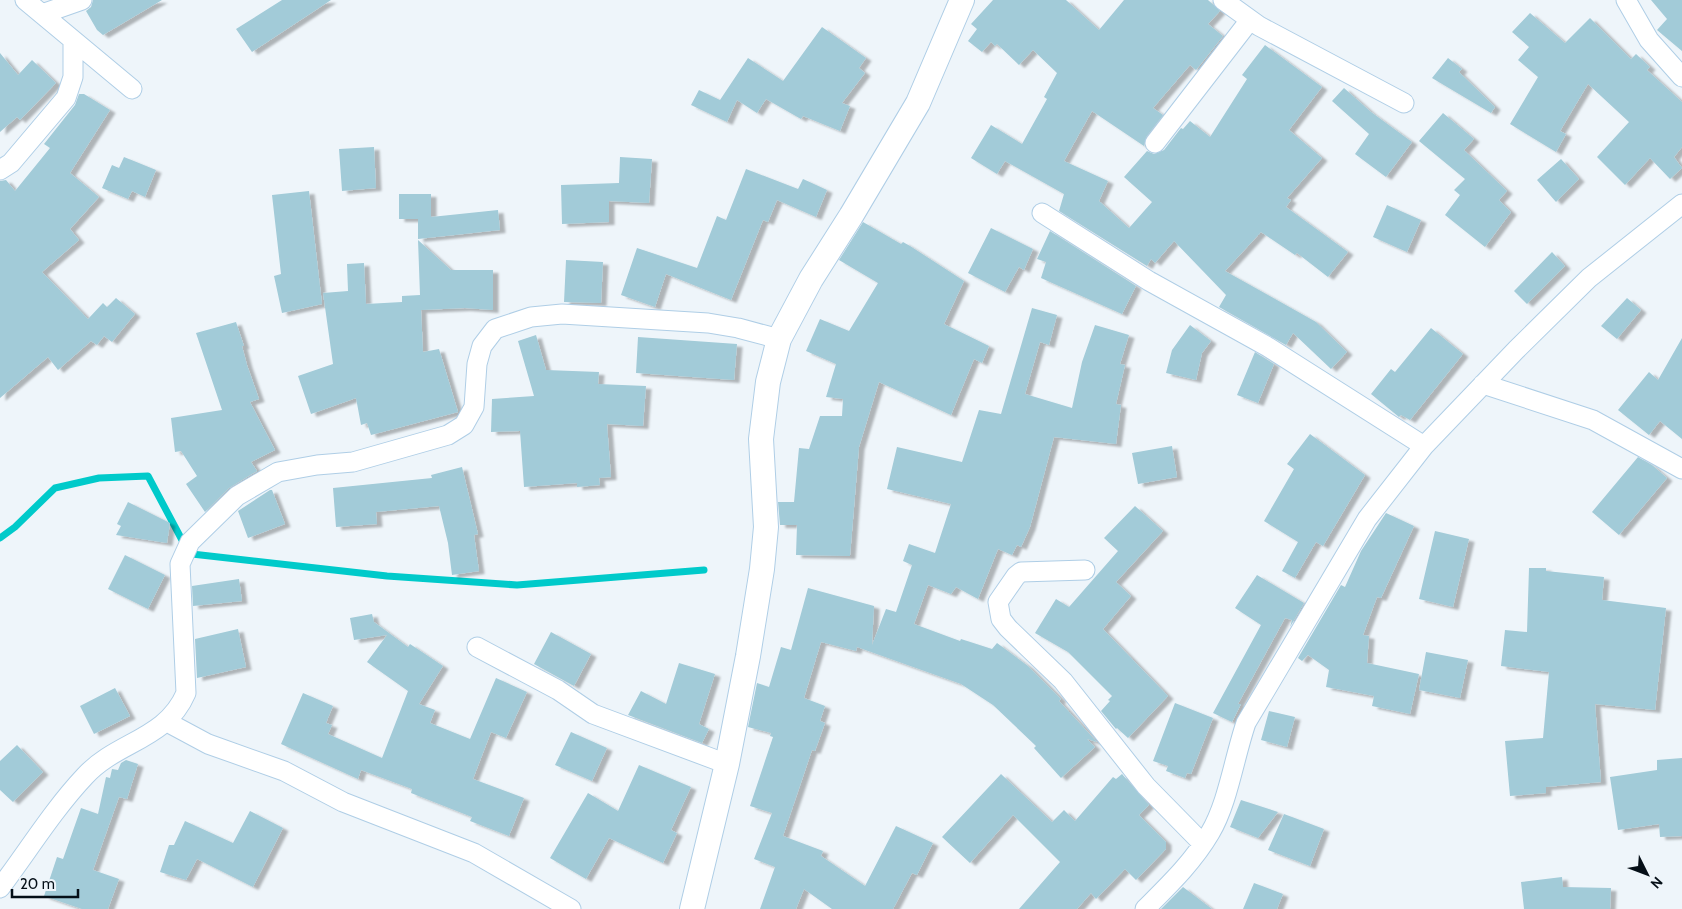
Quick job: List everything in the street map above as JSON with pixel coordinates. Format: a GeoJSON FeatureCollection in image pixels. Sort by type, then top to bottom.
{"type":"FeatureCollection","features":[{"type":"Feature","properties":{"kind":"street"},"geometry":{"type":"LineString","coordinates":[[25,0],[132,89]]}},
{"type":"Feature","properties":{"kind":"street"},"geometry":{"type":"LineString","coordinates":[[42,14],[82,0]]}},
{"type":"Feature","properties":{"kind":"street"},"geometry":{"type":"LineString","coordinates":[[692,909],[727,764],[748,656],[762,569],[766,527],[762,439],[768,382],[778,339],[811,279],[918,102],[962,0]]}},
{"type":"Feature","properties":{"kind":"street"},"geometry":{"type":"LineString","coordinates":[[1223,0],[1250,20],[1404,102]]}},
{"type":"Feature","properties":{"kind":"street"},"geometry":{"type":"LineString","coordinates":[[1626,0],[1649,40],[1682,78]]}},
{"type":"Feature","properties":{"kind":"street"},"geometry":{"type":"LineString","coordinates":[[1155,143],[1250,20]]}},
{"type":"Feature","properties":{"kind":"street"},"geometry":{"type":"LineString","coordinates":[[0,170],[11,163],[66,98],[73,76],[73,40]]}},
{"type":"Feature","properties":{"kind":"street"},"geometry":{"type":"LineString","coordinates":[[1145,909],[1188,866],[1211,832],[1225,798],[1234,757],[1246,723],[1367,519],[1424,446],[1589,278],[1682,204]]}},
{"type":"Feature","properties":{"kind":"street"},"geometry":{"type":"LineString","coordinates":[[1042,213],[1149,281],[1268,347],[1424,446]]}},
{"type":"Feature","properties":{"kind":"street"},"geometry":{"type":"LineString","coordinates":[[0,888],[86,774],[167,722],[181,705],[186,693],[180,564],[190,542],[237,496],[278,472],[318,465],[352,462],[448,435],[464,424],[474,407],[476,364],[482,346],[495,329],[531,317],[562,314],[708,323],[738,328],[778,339]]}},
{"type":"Feature","properties":{"kind":"street"},"geometry":{"type":"LineString","coordinates":[[1483,384],[1592,420],[1682,468]]}},
{"type":"Feature","properties":{"kind":"street"},"geometry":{"type":"LineString","coordinates":[[1085,570],[1021,572],[1016,576],[998,602],[1001,619],[1063,681],[1146,786],[1203,844]]}},
{"type":"Feature","properties":{"kind":"street"},"geometry":{"type":"LineString","coordinates":[[478,646],[558,690],[593,714],[727,764]]}},
{"type":"Feature","properties":{"kind":"street"},"geometry":{"type":"LineString","coordinates":[[167,722],[208,744],[284,771],[344,802],[474,853],[571,909]]}},
{"type":"Feature","properties":{"kind":"building"},"geometry":{"type":"Polygon","coordinates":[[[93,0],[162,0],[103,35],[97,30],[86,11],[91,7],[93,0]]]}},
{"type":"Feature","properties":{"kind":"building"},"geometry":{"type":"Polygon","coordinates":[[[282,0],[331,0],[252,52],[236,29],[282,0]]]}},
{"type":"Feature","properties":{"kind":"building"},"geometry":{"type":"Polygon","coordinates":[[[993,0],[1066,0],[1099,30],[1124,0],[1208,0],[1220,11],[1208,24],[1223,36],[1196,70],[1190,65],[1153,108],[1163,115],[1146,137],[1144,146],[1092,111],[1064,161],[1108,181],[1099,201],[1129,228],[1152,202],[1124,177],[1147,151],[1154,154],[1164,150],[1181,128],[1183,129],[1190,121],[1210,137],[1247,79],[1242,75],[1265,45],[1322,87],[1289,130],[1322,158],[1287,198],[1291,200],[1286,207],[1348,252],[1328,277],[1297,253],[1295,255],[1261,232],[1225,271],[1316,322],[1347,352],[1331,369],[1293,333],[1286,345],[1219,307],[1226,295],[1174,241],[1155,263],[1151,259],[1147,266],[1059,211],[1064,194],[1005,161],[997,174],[971,158],[991,125],[1022,144],[1047,99],[1044,97],[1057,73],[1033,50],[1019,65],[997,44],[995,46],[991,42],[982,52],[968,41],[977,29],[971,24],[993,0]]]}},
{"type":"Feature","properties":{"kind":"building"},"geometry":{"type":"Polygon","coordinates":[[[1651,0],[1682,0],[1682,51],[1657,30],[1667,19],[1651,0]]]}},
{"type":"Feature","properties":{"kind":"building"},"geometry":{"type":"Polygon","coordinates":[[[1530,13],[1565,43],[1590,18],[1631,59],[1636,54],[1650,67],[1647,70],[1682,102],[1682,147],[1674,157],[1682,168],[1670,179],[1650,158],[1625,185],[1597,157],[1629,122],[1588,84],[1560,131],[1566,134],[1556,152],[1510,124],[1538,77],[1518,60],[1529,47],[1512,32],[1530,13]]]}},
{"type":"Feature","properties":{"kind":"building"},"geometry":{"type":"Polygon","coordinates":[[[822,27],[866,58],[859,68],[865,73],[842,103],[850,106],[840,131],[803,116],[801,119],[766,99],[757,113],[737,100],[727,122],[691,105],[699,90],[720,100],[748,58],[783,81],[822,27]]]}},
{"type":"Feature","properties":{"kind":"building"},"geometry":{"type":"Polygon","coordinates":[[[0,53],[18,75],[32,60],[56,83],[20,120],[17,117],[0,132],[0,53]]]}},
{"type":"Feature","properties":{"kind":"building"},"geometry":{"type":"Polygon","coordinates":[[[1448,58],[1462,69],[1459,72],[1495,107],[1491,113],[1432,78],[1448,58]]]}},
{"type":"Feature","properties":{"kind":"building"},"geometry":{"type":"Polygon","coordinates":[[[1344,88],[1371,112],[1412,142],[1386,177],[1355,154],[1369,134],[1332,101],[1344,88]]]}},
{"type":"Feature","properties":{"kind":"building"},"geometry":{"type":"Polygon","coordinates":[[[79,94],[84,94],[110,110],[70,173],[99,197],[70,229],[79,240],[42,272],[88,319],[103,303],[107,307],[116,298],[135,314],[112,342],[104,336],[97,345],[91,341],[58,370],[48,357],[0,398],[0,181],[6,180],[15,191],[50,148],[44,144],[75,105],[79,94]]]}},
{"type":"Feature","properties":{"kind":"building"},"geometry":{"type":"Polygon","coordinates":[[[1443,113],[1474,139],[1464,150],[1507,191],[1499,200],[1511,212],[1485,247],[1445,215],[1460,195],[1454,190],[1465,179],[1419,141],[1443,113]]]}},
{"type":"Feature","properties":{"kind":"building"},"geometry":{"type":"Polygon","coordinates":[[[374,147],[376,188],[342,191],[339,149],[374,147]]]}},
{"type":"Feature","properties":{"kind":"building"},"geometry":{"type":"Polygon","coordinates":[[[124,157],[156,170],[145,197],[132,191],[128,199],[102,188],[112,165],[119,168],[124,157]]]}},
{"type":"Feature","properties":{"kind":"building"},"geometry":{"type":"Polygon","coordinates":[[[620,157],[652,159],[649,203],[609,201],[609,222],[562,224],[561,185],[619,183],[620,157]]]}},
{"type":"Feature","properties":{"kind":"building"},"geometry":{"type":"Polygon","coordinates":[[[1561,159],[1579,179],[1556,202],[1537,180],[1561,159]]]}},
{"type":"Feature","properties":{"kind":"building"},"geometry":{"type":"Polygon","coordinates":[[[746,169],[798,189],[803,179],[827,190],[816,217],[777,200],[768,222],[763,220],[731,300],[666,274],[655,307],[621,295],[637,248],[697,268],[717,216],[726,220],[746,169]]]}},
{"type":"Feature","properties":{"kind":"building"},"geometry":{"type":"Polygon","coordinates":[[[309,191],[322,304],[282,313],[274,276],[281,274],[272,195],[309,191]]]}},
{"type":"Feature","properties":{"kind":"building"},"geometry":{"type":"Polygon","coordinates":[[[399,194],[431,194],[431,217],[498,210],[500,230],[418,239],[418,219],[399,219],[399,194]]]}},
{"type":"Feature","properties":{"kind":"building"},"geometry":{"type":"Polygon","coordinates":[[[1387,205],[1421,220],[1407,252],[1373,237],[1387,205]]]}},
{"type":"Feature","properties":{"kind":"building"},"geometry":{"type":"Polygon","coordinates":[[[863,222],[901,244],[903,242],[910,246],[964,281],[944,324],[989,346],[982,363],[974,359],[951,415],[879,382],[859,447],[850,556],[796,555],[797,525],[780,525],[778,502],[794,502],[799,448],[809,449],[820,416],[842,416],[843,399],[826,397],[836,364],[806,351],[820,319],[849,331],[878,283],[839,260],[863,222]]]}},
{"type":"Feature","properties":{"kind":"building"},"geometry":{"type":"Polygon","coordinates":[[[991,228],[1033,249],[1024,270],[1019,267],[1005,292],[968,273],[991,228]]]}},
{"type":"Feature","properties":{"kind":"building"},"geometry":{"type":"Polygon","coordinates":[[[1050,231],[1136,286],[1122,314],[1041,278],[1046,262],[1037,259],[1050,231]]]}},
{"type":"Feature","properties":{"kind":"building"},"geometry":{"type":"Polygon","coordinates":[[[418,240],[451,270],[493,270],[493,310],[465,308],[421,310],[423,352],[439,349],[458,412],[371,435],[367,423],[361,425],[356,398],[311,414],[298,376],[333,364],[323,293],[348,291],[347,264],[364,263],[366,304],[402,302],[402,296],[420,295],[418,240]]]}},
{"type":"Feature","properties":{"kind":"building"},"geometry":{"type":"Polygon","coordinates":[[[1552,252],[1565,266],[1527,304],[1514,291],[1552,252]]]}},
{"type":"Feature","properties":{"kind":"building"},"geometry":{"type":"Polygon","coordinates":[[[566,260],[603,262],[601,303],[564,302],[566,260]]]}},
{"type":"Feature","properties":{"kind":"building"},"geometry":{"type":"Polygon","coordinates":[[[1627,298],[1641,310],[1617,339],[1601,326],[1627,298]]]}},
{"type":"Feature","properties":{"kind":"building"},"geometry":{"type":"Polygon","coordinates":[[[1032,308],[1057,315],[1049,345],[1040,342],[1025,394],[1072,408],[1082,362],[1095,325],[1129,335],[1120,364],[1125,365],[1116,404],[1121,405],[1116,444],[1054,437],[1030,527],[1021,547],[1017,545],[1012,555],[998,549],[978,599],[956,587],[951,594],[928,585],[914,624],[960,641],[961,639],[992,649],[997,643],[1028,666],[1061,699],[1059,701],[1097,742],[1087,739],[1095,747],[1061,778],[1034,748],[1036,746],[993,705],[961,684],[857,647],[856,651],[821,642],[804,698],[825,706],[820,721],[825,723],[815,751],[812,750],[783,836],[823,851],[821,856],[865,886],[896,826],[933,843],[917,875],[912,873],[893,909],[832,909],[804,889],[796,909],[760,909],[775,867],[754,859],[772,813],[750,806],[773,737],[770,736],[771,733],[748,727],[757,683],[769,687],[781,647],[791,650],[808,588],[874,606],[872,645],[886,609],[896,612],[912,565],[903,561],[909,544],[935,553],[951,504],[887,489],[897,447],[962,462],[979,410],[1001,414],[1032,308]]]}},
{"type":"Feature","properties":{"kind":"building"},"geometry":{"type":"Polygon","coordinates":[[[236,322],[244,346],[242,346],[247,365],[259,399],[250,402],[275,450],[251,462],[257,471],[229,488],[205,512],[186,484],[197,476],[181,451],[175,452],[171,418],[222,410],[196,333],[236,322]]]}},
{"type":"Feature","properties":{"kind":"building"},"geometry":{"type":"Polygon","coordinates":[[[1190,325],[1211,341],[1202,353],[1196,380],[1166,373],[1172,350],[1190,325]]]}},
{"type":"Feature","properties":{"kind":"building"},"geometry":{"type":"Polygon","coordinates":[[[1431,328],[1463,354],[1410,420],[1401,415],[1399,417],[1371,394],[1391,369],[1395,372],[1431,328]]]}},
{"type":"Feature","properties":{"kind":"building"},"geometry":{"type":"Polygon","coordinates":[[[536,335],[546,370],[599,372],[598,384],[646,386],[643,426],[607,424],[611,477],[599,478],[600,485],[577,487],[577,483],[524,487],[520,431],[491,432],[492,399],[534,396],[518,341],[536,335]]]}},
{"type":"Feature","properties":{"kind":"building"},"geometry":{"type":"Polygon","coordinates":[[[638,337],[737,344],[734,380],[636,373],[638,337]]]}},
{"type":"Feature","properties":{"kind":"building"},"geometry":{"type":"Polygon","coordinates":[[[1682,338],[1682,439],[1660,421],[1649,435],[1618,410],[1649,372],[1658,380],[1682,338]]]}},
{"type":"Feature","properties":{"kind":"building"},"geometry":{"type":"Polygon","coordinates":[[[1255,352],[1274,364],[1258,403],[1237,395],[1255,352]]]}},
{"type":"Feature","properties":{"kind":"building"},"geometry":{"type":"Polygon","coordinates":[[[1310,434],[1365,475],[1323,546],[1316,542],[1295,578],[1282,571],[1298,542],[1264,521],[1294,469],[1287,464],[1310,434]]]}},
{"type":"Feature","properties":{"kind":"building"},"geometry":{"type":"Polygon","coordinates":[[[1172,446],[1177,477],[1138,484],[1132,453],[1172,446]]]}},
{"type":"Feature","properties":{"kind":"building"},"geometry":{"type":"Polygon","coordinates":[[[1638,457],[1652,465],[1667,478],[1619,535],[1592,512],[1638,457]]]}},
{"type":"Feature","properties":{"kind":"building"},"geometry":{"type":"Polygon","coordinates":[[[462,467],[478,534],[474,535],[479,571],[452,575],[448,543],[439,506],[376,512],[377,524],[336,527],[333,488],[432,478],[431,475],[462,467]]]}},
{"type":"Feature","properties":{"kind":"building"},"geometry":{"type":"Polygon","coordinates":[[[272,490],[285,524],[248,538],[238,511],[272,490]]]}},
{"type":"Feature","properties":{"kind":"building"},"geometry":{"type":"Polygon","coordinates":[[[128,502],[170,523],[167,543],[116,535],[121,526],[117,524],[128,502]]]}},
{"type":"Feature","properties":{"kind":"building"},"geometry":{"type":"Polygon","coordinates":[[[1135,506],[1163,531],[1116,582],[1131,596],[1103,629],[1168,696],[1128,738],[1116,729],[1101,711],[1112,696],[1068,652],[1035,633],[1056,599],[1069,607],[1118,551],[1104,538],[1135,506]]]}},
{"type":"Feature","properties":{"kind":"building"},"geometry":{"type":"Polygon","coordinates":[[[1386,513],[1414,526],[1381,598],[1377,597],[1363,635],[1369,636],[1367,663],[1419,674],[1410,714],[1372,706],[1374,696],[1326,687],[1329,670],[1308,655],[1302,661],[1298,658],[1341,585],[1345,587],[1361,551],[1386,513]]]}},
{"type":"Feature","properties":{"kind":"building"},"geometry":{"type":"Polygon","coordinates":[[[1435,531],[1469,539],[1453,607],[1419,599],[1435,531]]]}},
{"type":"Feature","properties":{"kind":"building"},"geometry":{"type":"Polygon","coordinates":[[[125,555],[165,575],[148,609],[108,589],[125,555]]]}},
{"type":"Feature","properties":{"kind":"building"},"geometry":{"type":"Polygon","coordinates":[[[1529,568],[1546,568],[1546,571],[1604,577],[1602,600],[1666,608],[1655,710],[1595,704],[1601,782],[1546,787],[1546,793],[1510,796],[1505,741],[1543,738],[1549,672],[1501,666],[1505,630],[1527,632],[1529,568]]]}},
{"type":"Feature","properties":{"kind":"building"},"geometry":{"type":"Polygon","coordinates":[[[1257,575],[1304,603],[1290,627],[1292,620],[1285,618],[1238,704],[1241,704],[1232,722],[1213,713],[1261,625],[1235,608],[1257,575]]]}},
{"type":"Feature","properties":{"kind":"building"},"geometry":{"type":"Polygon","coordinates":[[[239,579],[242,601],[193,606],[192,586],[239,579]]]}},
{"type":"Feature","properties":{"kind":"building"},"geometry":{"type":"Polygon","coordinates":[[[372,614],[374,622],[408,647],[410,644],[443,666],[419,704],[435,710],[430,723],[470,739],[496,678],[527,692],[506,738],[491,732],[473,779],[524,798],[509,836],[470,821],[472,817],[411,793],[412,789],[361,770],[358,779],[281,744],[303,693],[333,706],[326,723],[332,725],[328,734],[382,758],[408,691],[367,662],[387,635],[354,640],[350,618],[372,614]]]}},
{"type":"Feature","properties":{"kind":"building"},"geometry":{"type":"Polygon","coordinates":[[[238,629],[246,667],[197,678],[195,639],[238,629]]]}},
{"type":"Feature","properties":{"kind":"building"},"geometry":{"type":"Polygon","coordinates":[[[551,632],[591,654],[574,686],[534,664],[551,632]]]}},
{"type":"Feature","properties":{"kind":"building"},"geometry":{"type":"Polygon","coordinates":[[[1426,652],[1468,660],[1460,698],[1419,690],[1426,652]]]}},
{"type":"Feature","properties":{"kind":"building"},"geometry":{"type":"Polygon","coordinates":[[[679,663],[715,674],[699,724],[709,729],[702,743],[628,715],[641,691],[666,704],[679,663]]]}},
{"type":"Feature","properties":{"kind":"building"},"geometry":{"type":"Polygon","coordinates":[[[115,688],[130,716],[94,734],[80,706],[115,688]]]}},
{"type":"Feature","properties":{"kind":"building"},"geometry":{"type":"Polygon","coordinates":[[[1175,703],[1213,718],[1191,774],[1187,773],[1185,778],[1166,771],[1168,766],[1153,761],[1175,703]]]}},
{"type":"Feature","properties":{"kind":"building"},"geometry":{"type":"Polygon","coordinates":[[[1269,711],[1295,717],[1287,747],[1261,740],[1269,711]]]}},
{"type":"Feature","properties":{"kind":"building"},"geometry":{"type":"Polygon","coordinates":[[[571,732],[607,748],[592,781],[555,765],[571,732]]]}},
{"type":"Feature","properties":{"kind":"building"},"geometry":{"type":"Polygon","coordinates":[[[17,745],[43,772],[13,802],[0,790],[0,761],[17,745]]]}},
{"type":"Feature","properties":{"kind":"building"},"geometry":{"type":"Polygon","coordinates":[[[1682,758],[1682,836],[1660,837],[1659,824],[1618,830],[1610,777],[1657,770],[1657,760],[1682,758]]]}},
{"type":"Feature","properties":{"kind":"building"},"geometry":{"type":"Polygon","coordinates":[[[126,760],[138,764],[127,799],[119,797],[93,870],[119,879],[108,909],[82,909],[44,896],[57,857],[63,859],[81,808],[98,814],[106,777],[110,778],[112,769],[118,770],[121,763],[126,760]]]}},
{"type":"Feature","properties":{"kind":"building"},"geometry":{"type":"Polygon","coordinates":[[[639,765],[691,787],[671,830],[677,833],[663,863],[609,838],[586,879],[550,858],[588,793],[618,811],[639,765]]]}},
{"type":"Feature","properties":{"kind":"building"},"geometry":{"type":"Polygon","coordinates":[[[1001,774],[1052,822],[1064,810],[1075,821],[1113,777],[1116,779],[1122,774],[1149,805],[1139,815],[1166,842],[1166,849],[1136,880],[1125,869],[1096,899],[1091,893],[1077,909],[1019,909],[1060,862],[1013,815],[970,863],[942,837],[1001,774]]]}},
{"type":"Feature","properties":{"kind":"building"},"geometry":{"type":"Polygon","coordinates":[[[1241,800],[1278,812],[1258,838],[1230,827],[1241,800]]]}},
{"type":"Feature","properties":{"kind":"building"},"geometry":{"type":"Polygon","coordinates":[[[250,811],[283,828],[253,887],[197,859],[186,880],[160,872],[169,845],[174,845],[185,821],[233,843],[250,811]]]}},
{"type":"Feature","properties":{"kind":"building"},"geometry":{"type":"Polygon","coordinates":[[[1284,814],[1324,829],[1310,866],[1268,850],[1284,814]]]}},
{"type":"Feature","properties":{"kind":"building"},"geometry":{"type":"Polygon","coordinates":[[[1562,877],[1563,887],[1611,888],[1610,909],[1524,909],[1521,882],[1562,877]]]}},
{"type":"Feature","properties":{"kind":"building"},"geometry":{"type":"Polygon","coordinates":[[[1254,883],[1283,894],[1277,909],[1243,909],[1254,883]]]}},
{"type":"Feature","properties":{"kind":"building"},"geometry":{"type":"Polygon","coordinates":[[[1183,887],[1212,909],[1161,909],[1183,887]]]}},
{"type":"Feature","properties":{"kind":"waterway"},"geometry":{"type":"LineString","coordinates":[[0,538],[15,527],[55,488],[99,478],[148,476],[182,540]]}},
{"type":"Feature","properties":{"kind":"waterway"},"geometry":{"type":"LineString","coordinates":[[192,554],[387,576],[517,585],[704,570]]}}]}
